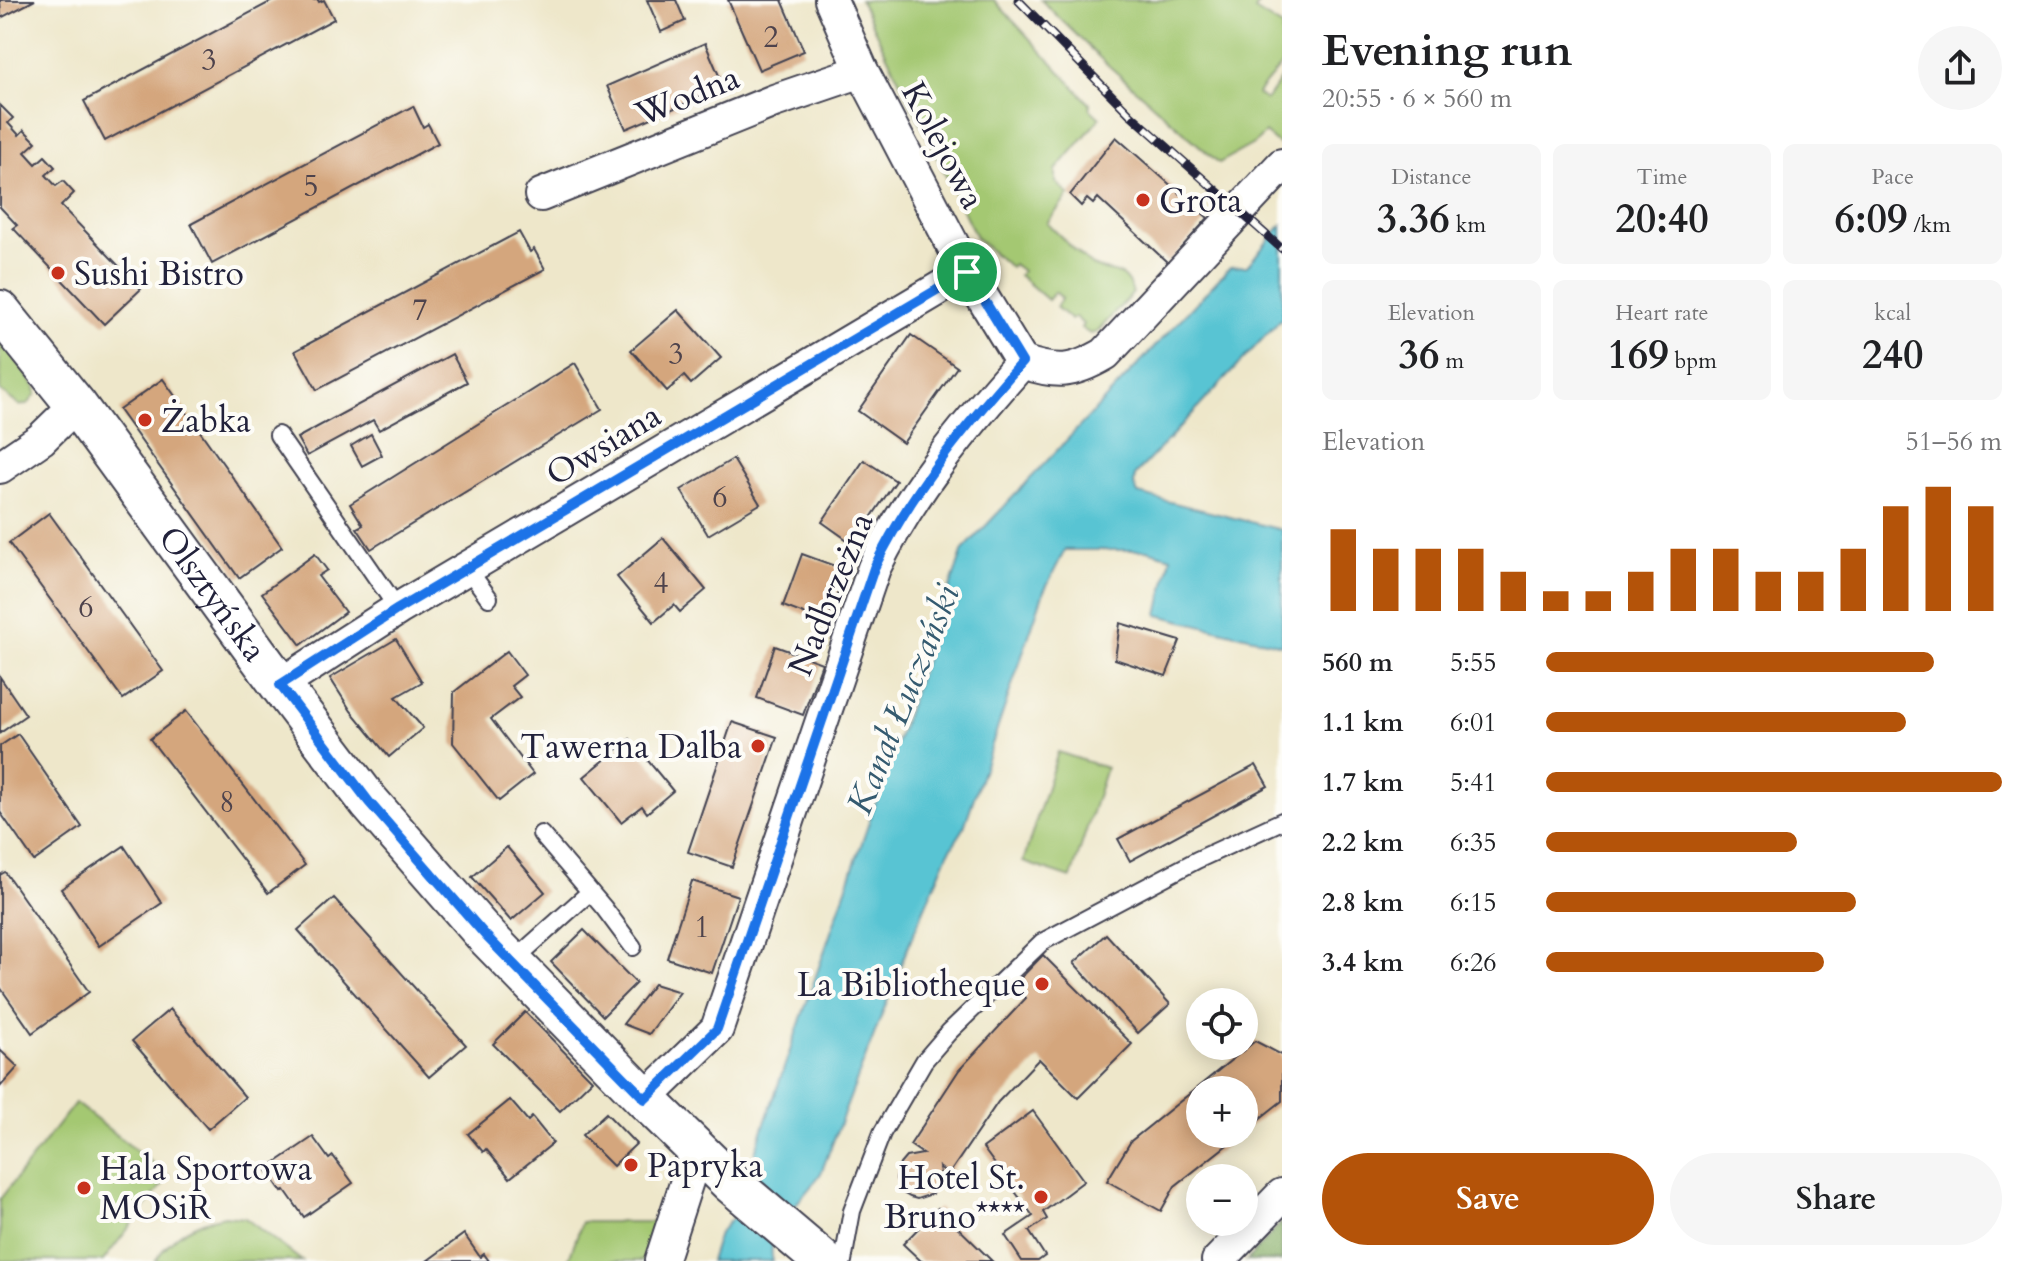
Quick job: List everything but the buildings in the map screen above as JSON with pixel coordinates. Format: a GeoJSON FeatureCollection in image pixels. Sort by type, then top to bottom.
{"type":"FeatureCollection","features":[{"type":"Feature","properties":{"kind":"street","name":"Kolejowa"},"geometry":{"type":"LineString","coordinates":[[831,0],[862,71],[967,272],[1022,362]]}},
{"type":"Feature","properties":{"kind":"street","name":"Wodna"},"geometry":{"type":"LineString","coordinates":[[541,195],[774,101],[862,71]]}},
{"type":"Feature","properties":{"kind":"street"},"geometry":{"type":"LineString","coordinates":[[1022,362],[1048,371],[1082,368],[1105,354],[1282,165]]}},
{"type":"Feature","properties":{"kind":"street","name":"Owsiana"},"geometry":{"type":"LineString","coordinates":[[280,685],[398,609],[967,272]]}},
{"type":"Feature","properties":{"kind":"street","name":"Olsztyńska"},"geometry":{"type":"LineString","coordinates":[[0,311],[76,405],[369,802],[511,962],[645,1099],[731,1183],[826,1258]]}},
{"type":"Feature","properties":{"kind":"street","name":"Nadbrzeżna"},"geometry":{"type":"LineString","coordinates":[[645,1099],[717,1029],[874,568],[890,535],[908,505],[968,424],[1022,362]]}},
{"type":"Feature","properties":{"kind":"street"},"geometry":{"type":"LineString","coordinates":[[0,467],[41,439],[76,405]]}},
{"type":"Feature","properties":{"kind":"street"},"geometry":{"type":"LineString","coordinates":[[661,1261],[697,1150]]}},
{"type":"Feature","properties":{"kind":"street"},"geometry":{"type":"LineString","coordinates":[[1218,1261],[1282,1195]]}},
{"type":"Feature","properties":{"kind":"lane"},"geometry":{"type":"LineString","coordinates":[[278,435],[398,609]]}},
{"type":"Feature","properties":{"kind":"lane"},"geometry":{"type":"LineString","coordinates":[[467,568],[489,598]]}},
{"type":"Feature","properties":{"kind":"lane"},"geometry":{"type":"LineString","coordinates":[[826,1258],[852,1211],[882,1133],[924,1061],[949,1032],[1042,942],[1197,860],[1282,821]]}},
{"type":"Feature","properties":{"kind":"lane"},"geometry":{"type":"LineString","coordinates":[[541,834],[633,947]]}},
{"type":"Feature","properties":{"kind":"lane"},"geometry":{"type":"LineString","coordinates":[[511,962],[590,892]]}},
{"type":"Feature","properties":{"kind":"green space"},"geometry":{"type":"Polygon","coordinates":[[[860,0],[994,0],[1091,105],[1090,109],[1100,118],[1056,170],[1056,182],[1069,195],[1047,223],[1089,263],[1119,274],[1129,283],[1133,293],[1097,332],[1090,334],[1081,328],[1083,324],[1075,317],[1071,320],[1056,307],[1062,298],[1055,292],[1048,300],[1019,275],[1022,271],[1013,264],[1010,267],[977,239],[860,0]]]}},
{"type":"Feature","properties":{"kind":"green space"},"geometry":{"type":"Polygon","coordinates":[[[1041,0],[1255,0],[1259,3],[1255,10],[1282,27],[1282,64],[1257,94],[1266,100],[1282,77],[1282,140],[1278,144],[1265,133],[1255,143],[1219,163],[1100,58],[1041,0]]]}},
{"type":"Feature","properties":{"kind":"green space"},"geometry":{"type":"Polygon","coordinates":[[[0,336],[35,387],[36,394],[29,403],[20,406],[0,391],[0,336]]]}},
{"type":"Feature","properties":{"kind":"green space"},"geometry":{"type":"Polygon","coordinates":[[[1058,752],[1106,768],[1071,878],[1023,862],[1058,752]]]}},
{"type":"Feature","properties":{"kind":"green space","name":"Hala Sportowa MOSiR"},"geometry":{"type":"Polygon","coordinates":[[[75,1103],[169,1176],[103,1261],[0,1261],[0,1199],[75,1103]]]}},
{"type":"Feature","properties":{"kind":"green space"},"geometry":{"type":"Polygon","coordinates":[[[225,1216],[245,1218],[302,1261],[155,1261],[169,1243],[185,1231],[225,1216]]]}},
{"type":"Feature","properties":{"kind":"green space"},"geometry":{"type":"Polygon","coordinates":[[[582,1222],[662,1222],[648,1261],[568,1261],[582,1222]]]}},
{"type":"Feature","properties":{"kind":"green space"},"geometry":{"type":"Polygon","coordinates":[[[1282,1222],[1282,1261],[1246,1261],[1282,1222]]]}},
{"type":"Feature","properties":{"kind":"water"},"geometry":{"type":"Polygon","coordinates":[[[1282,225],[1282,318],[1135,475],[1134,485],[1138,494],[1282,530],[1282,645],[1158,615],[1171,557],[1147,550],[1065,550],[1044,591],[963,830],[948,853],[907,949],[821,1173],[774,1237],[773,1261],[710,1261],[719,1233],[739,1211],[754,1176],[755,1152],[963,550],[1230,267],[1247,266],[1282,225]]]}},
{"type":"Feature","properties":{"kind":"railway"},"geometry":{"type":"LineString","coordinates":[[1018,0],[1130,114],[1282,249]]}},
{"type":"Feature","properties":{"kind":"place","name":"Grota"},"geometry":{"type":"Point","coordinates":[1143,200]}},
{"type":"Feature","properties":{"kind":"place","name":"Sushi Bistro"},"geometry":{"type":"Point","coordinates":[58,273]}},
{"type":"Feature","properties":{"kind":"place","name":"Żabka"},"geometry":{"type":"Point","coordinates":[145,420]}},
{"type":"Feature","properties":{"kind":"place","name":"Tawerna Dalba"},"geometry":{"type":"Point","coordinates":[758,746]}},
{"type":"Feature","properties":{"kind":"place","name":"La Bibliotheque"},"geometry":{"type":"Point","coordinates":[1042,984]}},
{"type":"Feature","properties":{"kind":"place","name":"Papryka"},"geometry":{"type":"Point","coordinates":[631,1165]}},
{"type":"Feature","properties":{"kind":"place","name":"Hala Sportowa MOSiR"},"geometry":{"type":"Point","coordinates":[84,1188]}},
{"type":"Feature","properties":{"kind":"place","name":"Hotel St. Bruno****"},"geometry":{"type":"Point","coordinates":[1041,1197]}},
{"type":"Feature","properties":{"kind":"route"},"geometry":{"type":"LineString","coordinates":[[967,272],[1022,362],[968,424],[908,505],[890,535],[874,568],[717,1029],[645,1099],[486,936],[369,802],[280,685],[398,609],[967,272]]}},
{"type":"Feature","properties":{"kind":"water label","name":"Kanał Łuczański"},"geometry":{"type":"Point","coordinates":[902,699]}}]}
